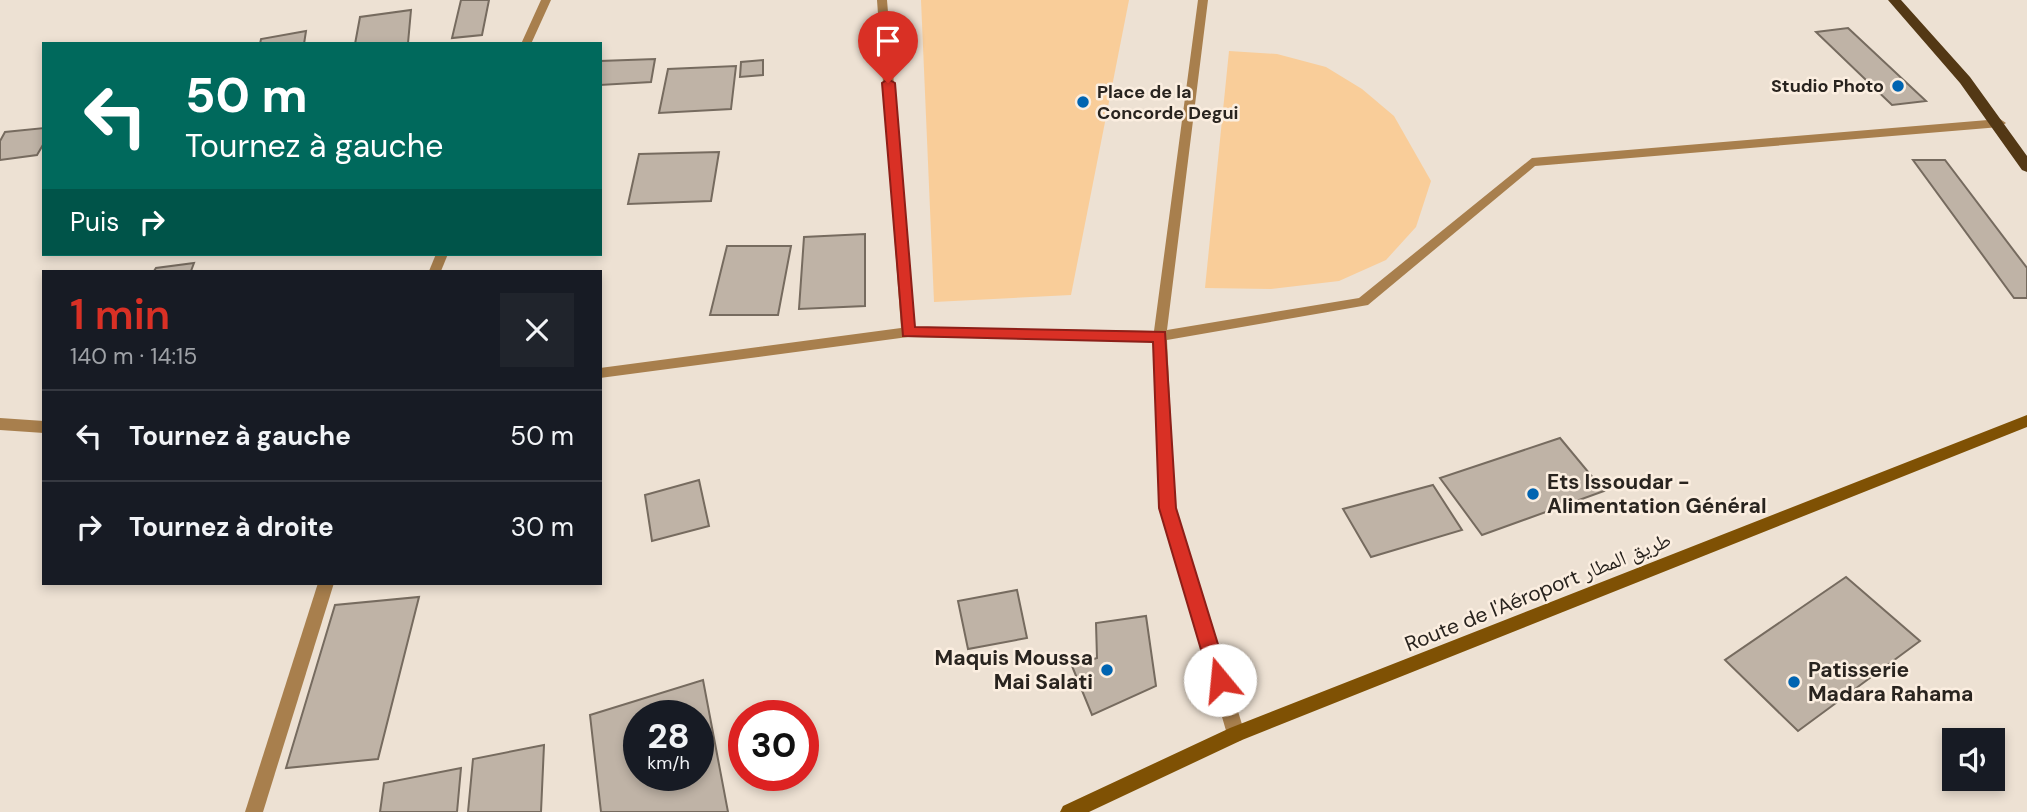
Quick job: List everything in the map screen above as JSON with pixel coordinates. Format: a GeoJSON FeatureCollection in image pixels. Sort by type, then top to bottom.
{"type":"FeatureCollection","features":[{"type":"Feature","properties":{"kind":"main road"},"geometry":{"type":"LineString","coordinates":[[1894,0],[1948,57],[2000,123],[2027,167]]}},
{"type":"Feature","properties":{"kind":"main road","name":"Route de l'Aéroport طريق المطار"},"geometry":{"type":"LineString","coordinates":[[1069,812],[1236,733],[2027,421]]}},
{"type":"Feature","properties":{"kind":"street"},"geometry":{"type":"LineString","coordinates":[[527,42],[546,0]]}},
{"type":"Feature","properties":{"kind":"street"},"geometry":{"type":"LineString","coordinates":[[882,0],[908,332]]}},
{"type":"Feature","properties":{"kind":"street"},"geometry":{"type":"LineString","coordinates":[[1203,0],[1160,336],[1168,508],[1236,733]]}},
{"type":"Feature","properties":{"kind":"street"},"geometry":{"type":"LineString","coordinates":[[602,373],[908,332],[1160,336],[1363,302],[1532,162],[2000,123]]}},
{"type":"Feature","properties":{"kind":"street"},"geometry":{"type":"LineString","coordinates":[[0,425],[42,427]]}},
{"type":"Feature","properties":{"kind":"street"},"geometry":{"type":"LineString","coordinates":[[254,812],[325,585]]}},
{"type":"Feature","properties":{"kind":"shaded area"},"geometry":{"type":"Polygon","coordinates":[[[921,0],[1129,0],[1071,295],[934,302],[921,0]]]}},
{"type":"Feature","properties":{"kind":"shaded area"},"geometry":{"type":"Polygon","coordinates":[[[1229,51],[1277,54],[1326,67],[1362,89],[1394,116],[1431,181],[1416,227],[1386,260],[1339,281],[1271,289],[1205,288],[1229,51]]]}},
{"type":"Feature","properties":{"kind":"building"},"geometry":{"type":"Polygon","coordinates":[[[461,0],[489,0],[482,35],[452,38],[461,0]]]}},
{"type":"Feature","properties":{"kind":"building"},"geometry":{"type":"Polygon","coordinates":[[[411,10],[408,42],[355,42],[360,17],[411,10]]]}},
{"type":"Feature","properties":{"kind":"building"},"geometry":{"type":"Polygon","coordinates":[[[1848,28],[1926,101],[1892,105],[1816,32],[1848,28]]]}},
{"type":"Feature","properties":{"kind":"building"},"geometry":{"type":"Polygon","coordinates":[[[306,31],[304,42],[260,42],[261,39],[306,31]]]}},
{"type":"Feature","properties":{"kind":"building"},"geometry":{"type":"Polygon","coordinates":[[[655,59],[651,82],[602,85],[602,61],[655,59]]]}},
{"type":"Feature","properties":{"kind":"building"},"geometry":{"type":"Polygon","coordinates":[[[763,60],[763,75],[740,77],[741,62],[763,60]]]}},
{"type":"Feature","properties":{"kind":"building"},"geometry":{"type":"Polygon","coordinates":[[[736,66],[731,109],[659,113],[668,69],[736,66]]]}},
{"type":"Feature","properties":{"kind":"building"},"geometry":{"type":"Polygon","coordinates":[[[42,128],[42,146],[37,155],[0,160],[0,141],[5,132],[42,128]]]}},
{"type":"Feature","properties":{"kind":"building"},"geometry":{"type":"Polygon","coordinates":[[[719,152],[711,201],[628,204],[639,154],[719,152]]]}},
{"type":"Feature","properties":{"kind":"building"},"geometry":{"type":"Polygon","coordinates":[[[1913,160],[1945,160],[2027,268],[2027,298],[2014,298],[1913,160]]]}},
{"type":"Feature","properties":{"kind":"building"},"geometry":{"type":"Polygon","coordinates":[[[865,234],[865,306],[799,309],[804,237],[865,234]]]}},
{"type":"Feature","properties":{"kind":"building"},"geometry":{"type":"Polygon","coordinates":[[[727,246],[791,246],[778,315],[710,315],[727,246]]]}},
{"type":"Feature","properties":{"kind":"building"},"geometry":{"type":"Polygon","coordinates":[[[194,263],[191,270],[155,270],[194,263]]]}},
{"type":"Feature","properties":{"kind":"building"},"geometry":{"type":"Polygon","coordinates":[[[1560,438],[1604,491],[1482,535],[1440,478],[1560,438]]]}},
{"type":"Feature","properties":{"kind":"building"},"geometry":{"type":"Polygon","coordinates":[[[699,480],[709,526],[652,541],[645,495],[699,480]]]}},
{"type":"Feature","properties":{"kind":"building"},"geometry":{"type":"Polygon","coordinates":[[[1433,485],[1462,530],[1371,557],[1343,509],[1433,485]]]}},
{"type":"Feature","properties":{"kind":"building"},"geometry":{"type":"Polygon","coordinates":[[[1846,577],[1920,641],[1798,731],[1725,660],[1846,577]]]}},
{"type":"Feature","properties":{"kind":"building"},"geometry":{"type":"Polygon","coordinates":[[[1017,590],[1027,638],[968,649],[958,601],[1017,590]]]}},
{"type":"Feature","properties":{"kind":"building"},"geometry":{"type":"Polygon","coordinates":[[[419,597],[378,759],[286,768],[335,605],[419,597]]]}},
{"type":"Feature","properties":{"kind":"building"},"geometry":{"type":"Polygon","coordinates":[[[1146,616],[1156,686],[1092,715],[1072,666],[1097,658],[1096,623],[1146,616]]]}},
{"type":"Feature","properties":{"kind":"building"},"geometry":{"type":"Polygon","coordinates":[[[703,680],[707,700],[638,700],[703,680]]]}},
{"type":"Feature","properties":{"kind":"building"},"geometry":{"type":"Polygon","coordinates":[[[623,705],[623,791],[714,791],[714,738],[728,812],[601,812],[590,715],[623,705]]]}},
{"type":"Feature","properties":{"kind":"building"},"geometry":{"type":"Polygon","coordinates":[[[544,745],[541,812],[468,812],[473,759],[544,745]]]}},
{"type":"Feature","properties":{"kind":"building"},"geometry":{"type":"Polygon","coordinates":[[[461,768],[457,812],[380,812],[384,783],[461,768]]]}},
{"type":"Feature","properties":{"kind":"place","name":"Studio Photo"},"geometry":{"type":"Point","coordinates":[1898,86]}},
{"type":"Feature","properties":{"kind":"place","name":"Place de la Concorde Degui"},"geometry":{"type":"Point","coordinates":[1083,102]}},
{"type":"Feature","properties":{"kind":"place","name":"Ets Issoudar - Alimentation Général"},"geometry":{"type":"Point","coordinates":[1533,494]}},
{"type":"Feature","properties":{"kind":"place","name":"Maquis Moussa Mai Salati"},"geometry":{"type":"Point","coordinates":[1107,670]}},
{"type":"Feature","properties":{"kind":"place","name":"Patisserie Madara Rahama"},"geometry":{"type":"Point","coordinates":[1794,682]}},
{"type":"Feature","properties":{"kind":"route"},"geometry":{"type":"LineString","coordinates":[[888,83],[908,332],[1160,336],[1168,508],[1220,680]]}}]}
